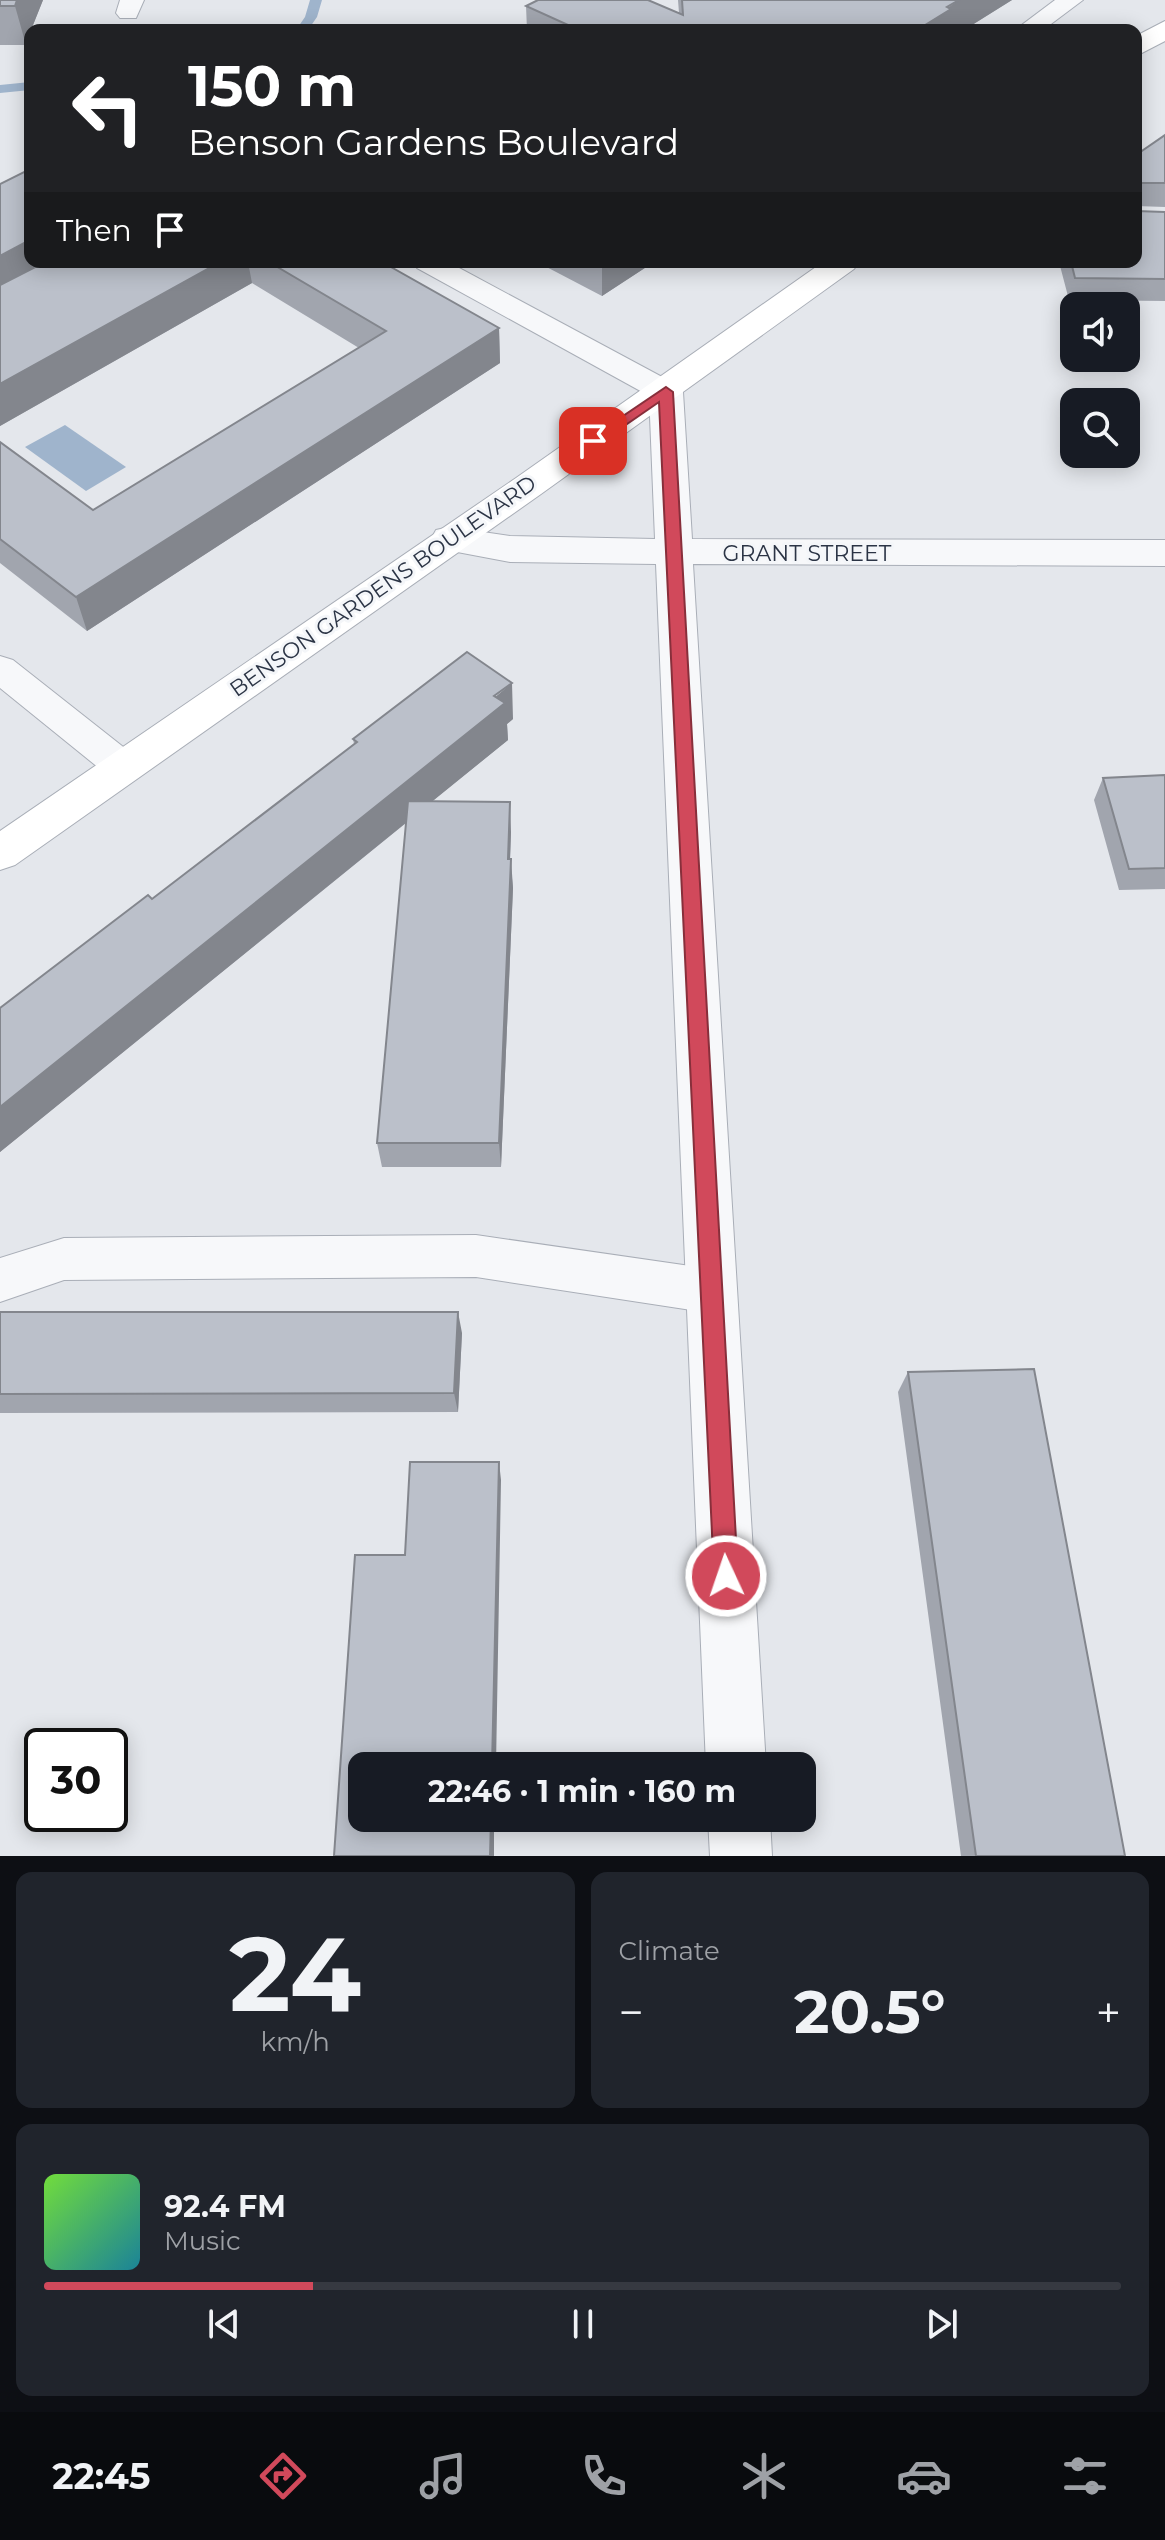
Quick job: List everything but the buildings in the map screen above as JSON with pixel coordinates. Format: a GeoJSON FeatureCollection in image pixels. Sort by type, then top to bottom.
{"type":"FeatureCollection","features":[{"type":"Feature","properties":{"kind":"street"},"geometry":{"type":"LineString","coordinates":[[1142,44],[1165,29]]}},
{"type":"Feature","properties":{"kind":"street","name":"BENSON GARDENS BOULEVARD"},"geometry":{"type":"LineString","coordinates":[[0,853],[449,539],[666,392],[835,268]]}},
{"type":"Feature","properties":{"kind":"street"},"geometry":{"type":"LineString","coordinates":[[666,392],[735,1752]]}},
{"type":"Feature","properties":{"kind":"street","name":"GRANT STREET"},"geometry":{"type":"LineString","coordinates":[[449,539],[510,549],[1165,553]]}},
{"type":"Feature","properties":{"kind":"street"},"geometry":{"type":"LineString","coordinates":[[740,1832],[741,1856]]}},
{"type":"Feature","properties":{"kind":"lane"},"geometry":{"type":"LineString","coordinates":[[1036,24],[1071,0]]}},
{"type":"Feature","properties":{"kind":"lane"},"geometry":{"type":"LineString","coordinates":[[438,268],[666,392]]}},
{"type":"Feature","properties":{"kind":"lane"},"geometry":{"type":"LineString","coordinates":[[0,669],[123,767]]}},
{"type":"Feature","properties":{"kind":"lane"},"geometry":{"type":"LineString","coordinates":[[0,1280],[64,1259],[476,1256],[711,1291]]}},
{"type":"Feature","properties":{"kind":"water"},"geometry":{"type":"Polygon","coordinates":[[[65,425],[126,467],[86,491],[25,447],[65,425]]]}},
{"type":"Feature","properties":{"kind":"waterway"},"geometry":{"type":"LineString","coordinates":[[306,24],[316,0]]}},
{"type":"Feature","properties":{"kind":"waterway"},"geometry":{"type":"LineString","coordinates":[[0,89],[24,87]]}},
{"type":"Feature","properties":{"kind":"route"},"geometry":{"type":"LineString","coordinates":[[593,441],[666,392],[726,1576]]}}]}
